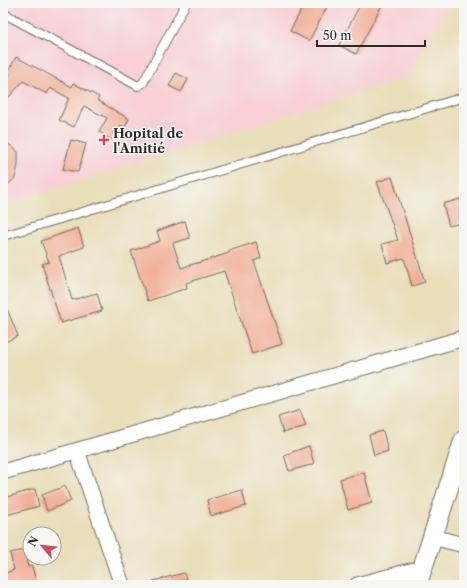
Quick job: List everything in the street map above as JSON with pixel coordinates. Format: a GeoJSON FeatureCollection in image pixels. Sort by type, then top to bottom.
{"type":"FeatureCollection","features":[{"type":"Feature","properties":{"kind":"street"},"geometry":{"type":"LineString","coordinates":[[3,472],[464,338]]}},
{"type":"Feature","properties":{"kind":"street"},"geometry":{"type":"LineString","coordinates":[[358,585],[420,576],[464,440]]}},
{"type":"Feature","properties":{"kind":"street"},"geometry":{"type":"LineString","coordinates":[[77,451],[122,585]]}},
{"type":"Feature","properties":{"kind":"street"},"geometry":{"type":"LineString","coordinates":[[432,537],[464,545]]}},
{"type":"Feature","properties":{"kind":"lane"},"geometry":{"type":"LineString","coordinates":[[3,13],[138,86],[143,83],[186,3]]}},
{"type":"Feature","properties":{"kind":"lane"},"geometry":{"type":"LineString","coordinates":[[3,236],[464,97]]}},
{"type":"Feature","properties":{"kind":"shaded area","name":"Hopital de l'Amitié"},"geometry":{"type":"Polygon","coordinates":[[[3,3],[450,3],[408,76],[3,205],[3,3]]]}},
{"type":"Feature","properties":{"kind":"building"},"geometry":{"type":"Polygon","coordinates":[[[305,3],[329,3],[309,41],[290,31],[305,3]]]}},
{"type":"Feature","properties":{"kind":"building"},"geometry":{"type":"Polygon","coordinates":[[[361,3],[383,3],[356,54],[339,45],[361,3]]]}},
{"type":"Feature","properties":{"kind":"building"},"geometry":{"type":"Polygon","coordinates":[[[16,57],[72,87],[73,83],[99,97],[97,100],[129,119],[125,127],[121,125],[113,140],[99,132],[107,118],[84,106],[74,127],[59,120],[69,98],[50,88],[47,94],[23,81],[3,104],[3,84],[10,74],[8,72],[16,57]]]}},
{"type":"Feature","properties":{"kind":"building"},"geometry":{"type":"Polygon","coordinates":[[[176,73],[188,79],[181,92],[169,86],[176,73]]]}},
{"type":"Feature","properties":{"kind":"building"},"geometry":{"type":"Polygon","coordinates":[[[3,139],[18,152],[18,165],[15,178],[3,189],[3,139]]]}},
{"type":"Feature","properties":{"kind":"building"},"geometry":{"type":"Polygon","coordinates":[[[71,140],[86,144],[78,172],[63,169],[71,140]]]}},
{"type":"Feature","properties":{"kind":"building"},"geometry":{"type":"Polygon","coordinates":[[[392,177],[425,282],[412,286],[404,258],[387,263],[382,244],[398,240],[377,182],[392,177]]]}},
{"type":"Feature","properties":{"kind":"building"},"geometry":{"type":"Polygon","coordinates":[[[464,198],[464,216],[459,217],[461,223],[449,226],[443,204],[464,198]]]}},
{"type":"Feature","properties":{"kind":"building"},"geometry":{"type":"Polygon","coordinates":[[[185,221],[190,238],[173,243],[181,268],[229,253],[229,251],[256,242],[261,258],[254,261],[282,344],[252,354],[224,271],[186,283],[187,288],[148,301],[131,251],[160,241],[157,231],[185,221]]]}},
{"type":"Feature","properties":{"kind":"building"},"geometry":{"type":"Polygon","coordinates":[[[78,228],[84,247],[59,256],[72,300],[97,293],[102,311],[61,323],[42,264],[49,262],[41,241],[78,228]]]}},
{"type":"Feature","properties":{"kind":"building"},"geometry":{"type":"Polygon","coordinates":[[[3,299],[18,336],[3,343],[3,299]]]}},
{"type":"Feature","properties":{"kind":"building"},"geometry":{"type":"Polygon","coordinates":[[[300,410],[306,426],[283,433],[278,417],[300,410]]]}},
{"type":"Feature","properties":{"kind":"building"},"geometry":{"type":"Polygon","coordinates":[[[383,431],[388,451],[374,455],[369,435],[383,431]]]}},
{"type":"Feature","properties":{"kind":"building"},"geometry":{"type":"Polygon","coordinates":[[[309,446],[314,464],[289,471],[284,455],[309,446]]]}},
{"type":"Feature","properties":{"kind":"building"},"geometry":{"type":"Polygon","coordinates":[[[364,472],[372,503],[348,510],[340,479],[364,472]]]}},
{"type":"Feature","properties":{"kind":"building"},"geometry":{"type":"Polygon","coordinates":[[[65,486],[71,501],[47,511],[42,495],[65,486]]]}},
{"type":"Feature","properties":{"kind":"building"},"geometry":{"type":"Polygon","coordinates":[[[35,489],[39,506],[3,516],[3,498],[35,489]]]}},
{"type":"Feature","properties":{"kind":"building"},"geometry":{"type":"Polygon","coordinates":[[[242,490],[246,506],[211,516],[207,500],[242,490]]]}},
{"type":"Feature","properties":{"kind":"building"},"geometry":{"type":"Polygon","coordinates":[[[22,550],[22,566],[32,566],[37,585],[3,585],[3,574],[14,570],[10,553],[22,550]]]}},
{"type":"Feature","properties":{"kind":"building"},"geometry":{"type":"Polygon","coordinates":[[[184,573],[188,585],[153,585],[153,581],[184,573]]]}},
{"type":"Feature","properties":{"kind":"place","name":"Hopital de l'Amitié"},"geometry":{"type":"Point","coordinates":[104,140]}}]}
